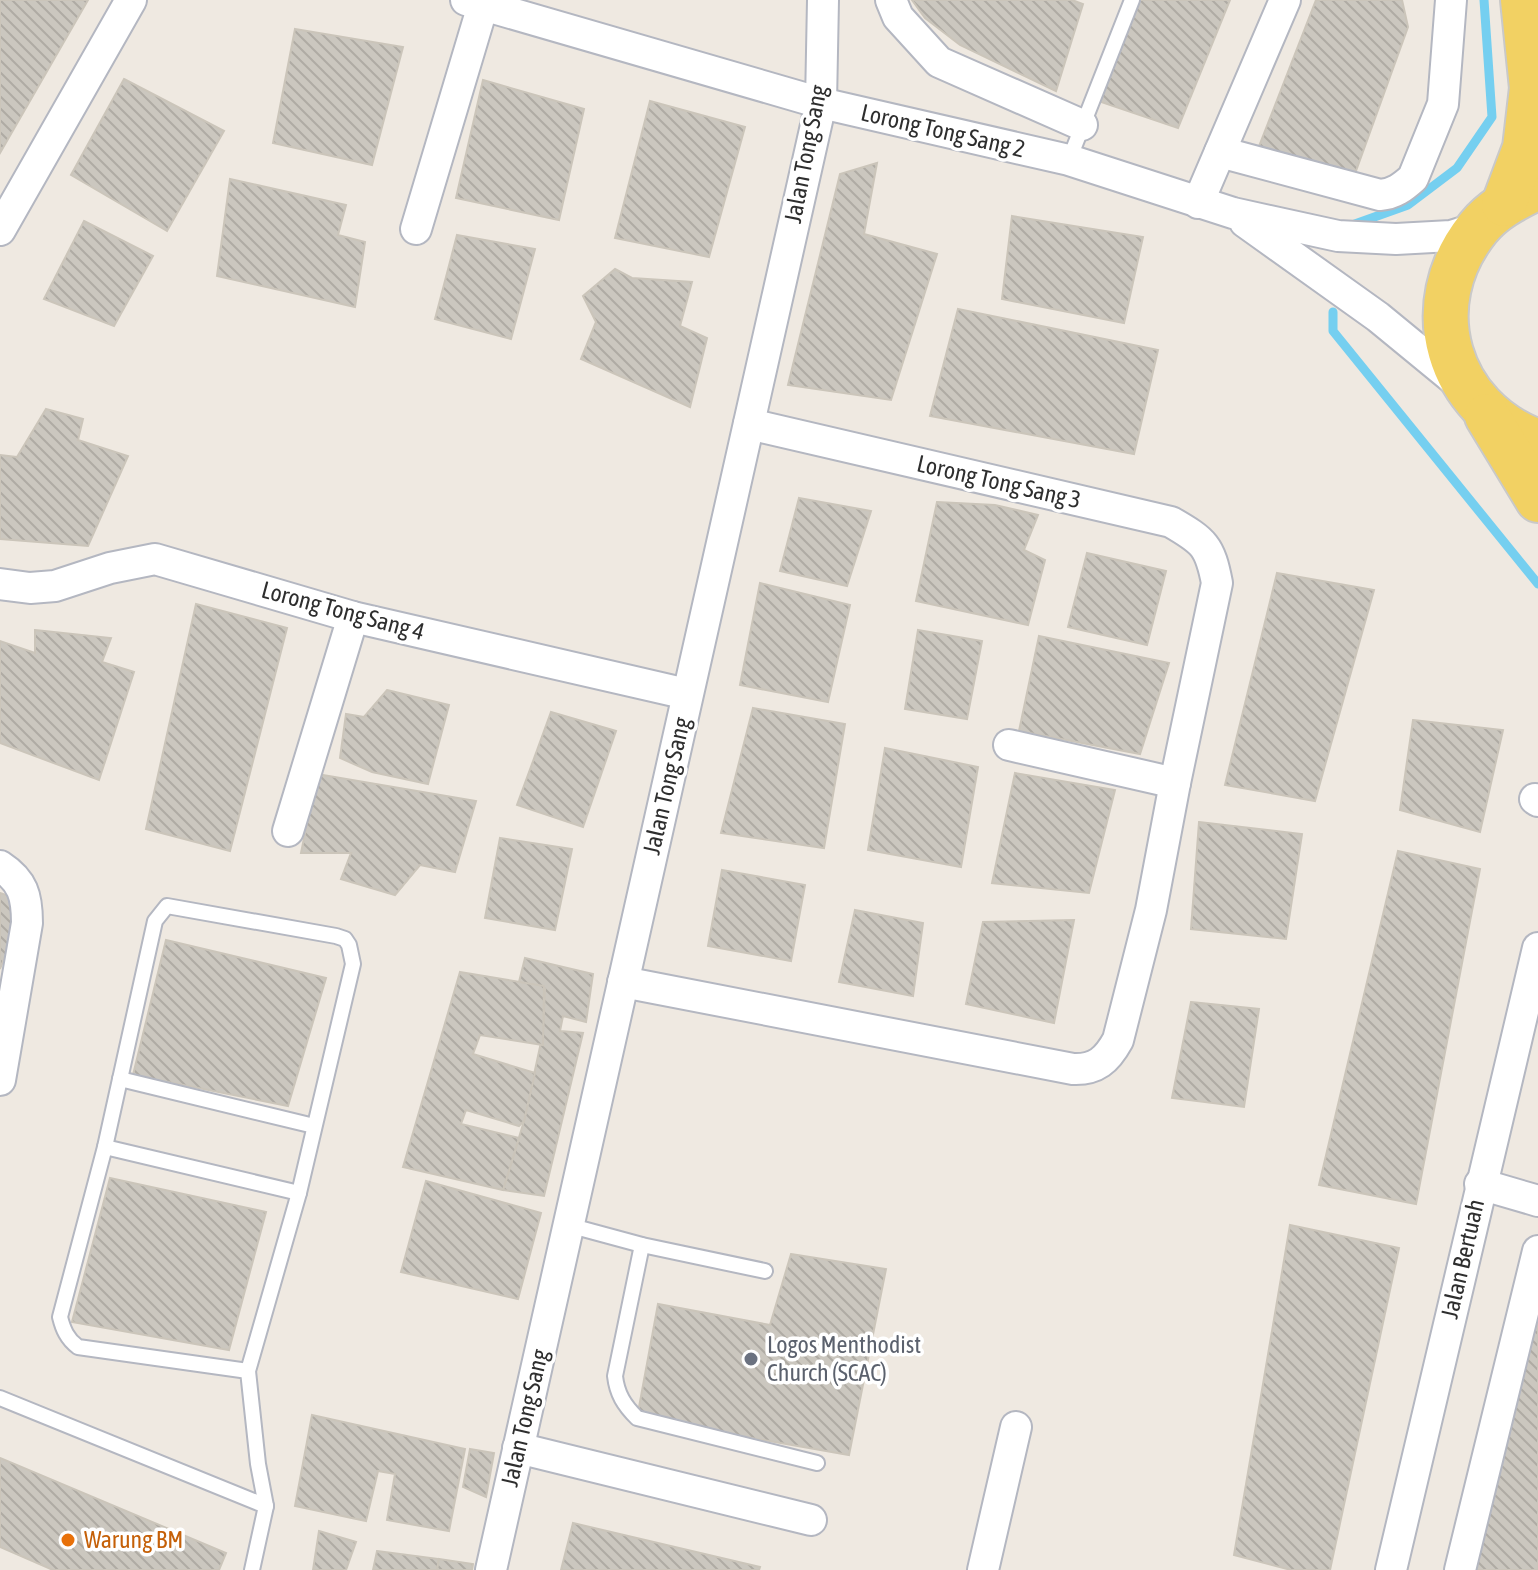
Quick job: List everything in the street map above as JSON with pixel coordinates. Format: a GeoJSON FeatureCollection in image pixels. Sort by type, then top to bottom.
{"type":"FeatureCollection","features":[{"type":"Feature","properties":{"kind":"main road"},"geometry":{"type":"LineString","coordinates":[[1523,0],[1532,88],[1525,148],[1506,207],[1458,257],[1447,290],[1445,325],[1452,359],[1538,500]]}},
{"type":"Feature","properties":{"kind":"main road"},"geometry":{"type":"LineString","coordinates":[[1475,400],[1515,434],[1538,442]]}},
{"type":"Feature","properties":{"kind":"street"},"geometry":{"type":"LineString","coordinates":[[0,230],[131,0]]}},
{"type":"Feature","properties":{"kind":"street","name":"Jalan Tong Sang"},"geometry":{"type":"LineString","coordinates":[[491,1570],[821,103],[823,0]]}},
{"type":"Feature","properties":{"kind":"street"},"geometry":{"type":"LineString","coordinates":[[891,0],[898,17],[939,62],[1082,125]]}},
{"type":"Feature","properties":{"kind":"street"},"geometry":{"type":"LineString","coordinates":[[1198,203],[1285,0]]}},
{"type":"Feature","properties":{"kind":"street"},"geometry":{"type":"LineString","coordinates":[[1220,152],[1380,195],[1390,194],[1403,186],[1413,178],[1443,104],[1451,0]]}},
{"type":"Feature","properties":{"kind":"street"},"geometry":{"type":"LineString","coordinates":[[416,229],[475,2]]}},
{"type":"Feature","properties":{"kind":"street","name":"Lorong Tong Sang 2"},"geometry":{"type":"LineString","coordinates":[[475,2],[821,103],[1069,160],[1233,213],[1338,236],[1396,239],[1451,236],[1506,207]]}},
{"type":"Feature","properties":{"kind":"street","name":"Lorong Tong Sang 2"},"geometry":{"type":"LineString","coordinates":[[1233,213],[1378,317],[1475,400]]}},
{"type":"Feature","properties":{"kind":"street","name":"Lorong Tong Sang 3"},"geometry":{"type":"LineString","coordinates":[[749,424],[1171,522],[1194,536],[1212,556],[1217,583],[1175,783]]}},
{"type":"Feature","properties":{"kind":"street","name":"Lorong Tong Sang 4"},"geometry":{"type":"LineString","coordinates":[[0,584],[30,588],[55,586],[110,568],[155,559],[353,617],[687,694]]}},
{"type":"Feature","properties":{"kind":"street"},"geometry":{"type":"LineString","coordinates":[[288,831],[353,617]]}},
{"type":"Feature","properties":{"kind":"street"},"geometry":{"type":"LineString","coordinates":[[623,982],[1073,1069],[1086,1070],[1097,1065],[1110,1054],[1118,1040],[1151,910],[1175,783],[1009,745]]}},
{"type":"Feature","properties":{"kind":"street"},"geometry":{"type":"LineString","coordinates":[[0,866],[14,875],[22,886],[27,902],[27,923],[5,1026],[0,1080]]}},
{"type":"Feature","properties":{"kind":"street","name":"Jalan Bertuah"},"geometry":{"type":"LineString","coordinates":[[1391,1570],[1538,948]]}},
{"type":"Feature","properties":{"kind":"street"},"geometry":{"type":"LineString","coordinates":[[1480,1184],[1538,1201]]}},
{"type":"Feature","properties":{"kind":"street"},"geometry":{"type":"LineString","coordinates":[[1460,1570],[1538,1251]]}},
{"type":"Feature","properties":{"kind":"street"},"geometry":{"type":"LineString","coordinates":[[983,1570],[1016,1427]]}},
{"type":"Feature","properties":{"kind":"street"},"geometry":{"type":"LineString","coordinates":[[518,1448],[811,1520]]}},
{"type":"Feature","properties":{"kind":"lane"},"geometry":{"type":"LineString","coordinates":[[1069,160],[1132,0]]}},
{"type":"Feature","properties":{"kind":"lane"},"geometry":{"type":"LineString","coordinates":[[248,1371],[78,1347],[67,1337],[60,1317],[105,1147],[155,921],[167,906],[336,936],[345,939],[349,945],[353,964],[299,1193],[248,1371],[266,1506],[252,1570]]}},
{"type":"Feature","properties":{"kind":"lane"},"geometry":{"type":"LineString","coordinates":[[120,1079],[314,1126]]}},
{"type":"Feature","properties":{"kind":"lane"},"geometry":{"type":"LineString","coordinates":[[105,1147],[299,1193]]}},
{"type":"Feature","properties":{"kind":"lane"},"geometry":{"type":"LineString","coordinates":[[568,1225],[642,1245],[765,1271]]}},
{"type":"Feature","properties":{"kind":"lane"},"geometry":{"type":"LineString","coordinates":[[642,1245],[615,1376],[616,1390],[626,1406],[637,1418],[817,1463]]}},
{"type":"Feature","properties":{"kind":"lane"},"geometry":{"type":"LineString","coordinates":[[0,1398],[266,1506]]}},
{"type":"Feature","properties":{"kind":"building"},"geometry":{"type":"Polygon","coordinates":[[[0,0],[88,0],[0,153],[0,0]]]}},
{"type":"Feature","properties":{"kind":"building"},"geometry":{"type":"Polygon","coordinates":[[[912,0],[1072,0],[1083,4],[1056,91],[960,45],[925,18],[912,0]]]}},
{"type":"Feature","properties":{"kind":"building"},"geometry":{"type":"Polygon","coordinates":[[[1136,0],[1230,0],[1178,128],[1098,101],[1136,0]]]}},
{"type":"Feature","properties":{"kind":"building"},"geometry":{"type":"Polygon","coordinates":[[[1316,0],[1402,0],[1408,27],[1352,182],[1258,149],[1316,0]]]}},
{"type":"Feature","properties":{"kind":"building"},"geometry":{"type":"Polygon","coordinates":[[[295,29],[403,47],[372,165],[273,143],[295,29]]]}},
{"type":"Feature","properties":{"kind":"building"},"geometry":{"type":"Polygon","coordinates":[[[124,79],[224,131],[167,231],[71,175],[124,79]]]}},
{"type":"Feature","properties":{"kind":"building"},"geometry":{"type":"Polygon","coordinates":[[[483,80],[584,109],[559,220],[456,198],[483,80]]]}},
{"type":"Feature","properties":{"kind":"building"},"geometry":{"type":"Polygon","coordinates":[[[650,101],[745,127],[709,257],[615,238],[650,101]]]}},
{"type":"Feature","properties":{"kind":"building"},"geometry":{"type":"Polygon","coordinates":[[[877,163],[864,234],[937,254],[891,400],[788,385],[840,174],[877,163]]]}},
{"type":"Feature","properties":{"kind":"building"},"geometry":{"type":"Polygon","coordinates":[[[230,179],[346,205],[338,235],[365,242],[355,307],[217,276],[230,179]]]}},
{"type":"Feature","properties":{"kind":"building"},"geometry":{"type":"Polygon","coordinates":[[[1012,216],[1143,237],[1124,323],[1002,299],[1012,216]]]}},
{"type":"Feature","properties":{"kind":"building"},"geometry":{"type":"Polygon","coordinates":[[[84,221],[153,256],[114,326],[44,299],[84,221]]]}},
{"type":"Feature","properties":{"kind":"building"},"geometry":{"type":"Polygon","coordinates":[[[457,235],[535,249],[511,339],[435,319],[457,235]]]}},
{"type":"Feature","properties":{"kind":"building"},"geometry":{"type":"Polygon","coordinates":[[[615,269],[632,278],[692,282],[680,326],[707,338],[690,407],[581,359],[596,322],[583,296],[615,269]]]}},
{"type":"Feature","properties":{"kind":"building"},"geometry":{"type":"Polygon","coordinates":[[[958,309],[1158,350],[1134,454],[930,416],[958,309]]]}},
{"type":"Feature","properties":{"kind":"building"},"geometry":{"type":"Polygon","coordinates":[[[46,409],[83,419],[78,440],[128,456],[88,546],[0,539],[0,455],[17,457],[46,409]]]}},
{"type":"Feature","properties":{"kind":"building"},"geometry":{"type":"Polygon","coordinates":[[[799,498],[871,511],[847,586],[780,571],[799,498]]]}},
{"type":"Feature","properties":{"kind":"building"},"geometry":{"type":"Polygon","coordinates":[[[937,502],[995,505],[1038,515],[1024,550],[1045,560],[1028,625],[916,601],[937,502]]]}},
{"type":"Feature","properties":{"kind":"building"},"geometry":{"type":"Polygon","coordinates":[[[1087,553],[1166,571],[1147,645],[1068,627],[1087,553]]]}},
{"type":"Feature","properties":{"kind":"building"},"geometry":{"type":"Polygon","coordinates":[[[1277,573],[1374,590],[1315,801],[1225,785],[1277,573]]]}},
{"type":"Feature","properties":{"kind":"building"},"geometry":{"type":"Polygon","coordinates":[[[760,583],[850,605],[828,702],[740,685],[760,583]]]}},
{"type":"Feature","properties":{"kind":"building"},"geometry":{"type":"Polygon","coordinates":[[[196,604],[287,628],[230,851],[146,829],[196,604]]]}},
{"type":"Feature","properties":{"kind":"building"},"geometry":{"type":"Polygon","coordinates":[[[35,630],[111,638],[102,662],[134,672],[99,780],[0,743],[0,641],[35,653],[35,630]]]}},
{"type":"Feature","properties":{"kind":"building"},"geometry":{"type":"Polygon","coordinates":[[[918,630],[982,641],[967,719],[905,709],[918,630]]]}},
{"type":"Feature","properties":{"kind":"building"},"geometry":{"type":"Polygon","coordinates":[[[1039,636],[1169,663],[1140,754],[1019,731],[1039,636]]]}},
{"type":"Feature","properties":{"kind":"building"},"geometry":{"type":"Polygon","coordinates":[[[387,690],[449,705],[428,784],[372,772],[340,758],[346,714],[364,717],[387,690]]]}},
{"type":"Feature","properties":{"kind":"building"},"geometry":{"type":"Polygon","coordinates":[[[753,708],[845,724],[824,848],[721,833],[753,708]]]}},
{"type":"Feature","properties":{"kind":"building"},"geometry":{"type":"Polygon","coordinates":[[[551,712],[616,731],[583,827],[517,805],[551,712]]]}},
{"type":"Feature","properties":{"kind":"building"},"geometry":{"type":"Polygon","coordinates":[[[1413,720],[1503,730],[1480,832],[1400,810],[1413,720]]]}},
{"type":"Feature","properties":{"kind":"building"},"geometry":{"type":"Polygon","coordinates":[[[885,748],[978,767],[961,867],[868,850],[885,748]]]}},
{"type":"Feature","properties":{"kind":"building"},"geometry":{"type":"Polygon","coordinates":[[[1015,773],[1115,790],[1089,893],[992,883],[1015,773]]]}},
{"type":"Feature","properties":{"kind":"building"},"geometry":{"type":"Polygon","coordinates":[[[317,774],[476,801],[455,872],[420,865],[395,895],[341,879],[351,853],[301,853],[317,774]]]}},
{"type":"Feature","properties":{"kind":"building"},"geometry":{"type":"Polygon","coordinates":[[[1199,822],[1302,834],[1286,939],[1191,929],[1199,822]]]}},
{"type":"Feature","properties":{"kind":"building"},"geometry":{"type":"Polygon","coordinates":[[[500,838],[572,849],[555,930],[485,918],[500,838]]]}},
{"type":"Feature","properties":{"kind":"building"},"geometry":{"type":"Polygon","coordinates":[[[1398,851],[1480,869],[1416,1204],[1319,1185],[1398,851]]]}},
{"type":"Feature","properties":{"kind":"building"},"geometry":{"type":"Polygon","coordinates":[[[722,870],[805,885],[791,961],[708,946],[722,870]]]}},
{"type":"Feature","properties":{"kind":"building"},"geometry":{"type":"Polygon","coordinates":[[[0,893],[27,902],[0,969],[0,893]]]}},
{"type":"Feature","properties":{"kind":"building"},"geometry":{"type":"Polygon","coordinates":[[[855,910],[923,923],[913,996],[839,982],[855,910]]]}},
{"type":"Feature","properties":{"kind":"building"},"geometry":{"type":"Polygon","coordinates":[[[1074,920],[1054,1023],[966,1004],[983,922],[1074,920]]]}},
{"type":"Feature","properties":{"kind":"building"},"geometry":{"type":"Polygon","coordinates":[[[166,940],[326,978],[288,1106],[133,1075],[166,940]]]}},
{"type":"Feature","properties":{"kind":"building"},"geometry":{"type":"Polygon","coordinates":[[[525,958],[593,974],[586,1022],[563,1016],[560,1031],[583,1033],[544,1196],[503,1190],[524,1121],[543,1033],[545,989],[519,982],[525,958]]]}},
{"type":"Feature","properties":{"kind":"building"},"geometry":{"type":"Polygon","coordinates":[[[460,972],[544,986],[543,1045],[480,1035],[473,1054],[535,1073],[524,1121],[519,1126],[466,1110],[461,1124],[519,1138],[503,1190],[403,1167],[460,972]]]}},
{"type":"Feature","properties":{"kind":"building"},"geometry":{"type":"Polygon","coordinates":[[[1191,1002],[1259,1009],[1244,1107],[1172,1098],[1191,1002]]]}},
{"type":"Feature","properties":{"kind":"building"},"geometry":{"type":"Polygon","coordinates":[[[110,1178],[266,1212],[229,1350],[72,1322],[110,1178]]]}},
{"type":"Feature","properties":{"kind":"building"},"geometry":{"type":"Polygon","coordinates":[[[426,1181],[541,1213],[518,1299],[401,1272],[426,1181]]]}},
{"type":"Feature","properties":{"kind":"building"},"geometry":{"type":"Polygon","coordinates":[[[1290,1225],[1399,1248],[1330,1570],[1291,1570],[1234,1555],[1290,1225]]]}},
{"type":"Feature","properties":{"kind":"building"},"geometry":{"type":"Polygon","coordinates":[[[791,1254],[886,1269],[849,1455],[637,1418],[658,1304],[770,1325],[791,1254]]]}},
{"type":"Feature","properties":{"kind":"building"},"geometry":{"type":"Polygon","coordinates":[[[1534,1320],[1538,1321],[1538,1570],[1476,1570],[1534,1320]]]}},
{"type":"Feature","properties":{"kind":"building"},"geometry":{"type":"Polygon","coordinates":[[[312,1415],[465,1449],[449,1531],[387,1520],[395,1474],[378,1471],[366,1521],[295,1506],[312,1415]]]}},
{"type":"Feature","properties":{"kind":"building"},"geometry":{"type":"Polygon","coordinates":[[[470,1449],[494,1453],[486,1497],[463,1487],[470,1449]]]}},
{"type":"Feature","properties":{"kind":"building"},"geometry":{"type":"Polygon","coordinates":[[[0,1458],[226,1553],[219,1570],[53,1570],[0,1547],[0,1458]]]}},
{"type":"Feature","properties":{"kind":"building"},"geometry":{"type":"Polygon","coordinates":[[[573,1523],[760,1567],[759,1570],[561,1570],[573,1523]]]}},
{"type":"Feature","properties":{"kind":"building"},"geometry":{"type":"Polygon","coordinates":[[[319,1531],[356,1542],[346,1570],[313,1570],[319,1531]]]}},
{"type":"Feature","properties":{"kind":"building"},"geometry":{"type":"Polygon","coordinates":[[[377,1551],[439,1559],[437,1570],[373,1570],[377,1551]]]}},
{"type":"Feature","properties":{"kind":"building"},"geometry":{"type":"Polygon","coordinates":[[[439,1559],[473,1564],[472,1570],[437,1570],[439,1559]]]}},
{"type":"Feature","properties":{"kind":"waterway"},"geometry":{"type":"LineString","coordinates":[[1352,225],[1408,205],[1457,168],[1492,117],[1484,0]]}},
{"type":"Feature","properties":{"kind":"waterway"},"geometry":{"type":"LineString","coordinates":[[1333,312],[1333,331],[1538,584]]}},
{"type":"Feature","properties":{"kind":"place","name":"Logos Menthodist Church (SCAC)"},"geometry":{"type":"Point","coordinates":[751,1359]}},
{"type":"Feature","properties":{"kind":"place","name":"Warung BM"},"geometry":{"type":"Point","coordinates":[68,1540]}}]}
